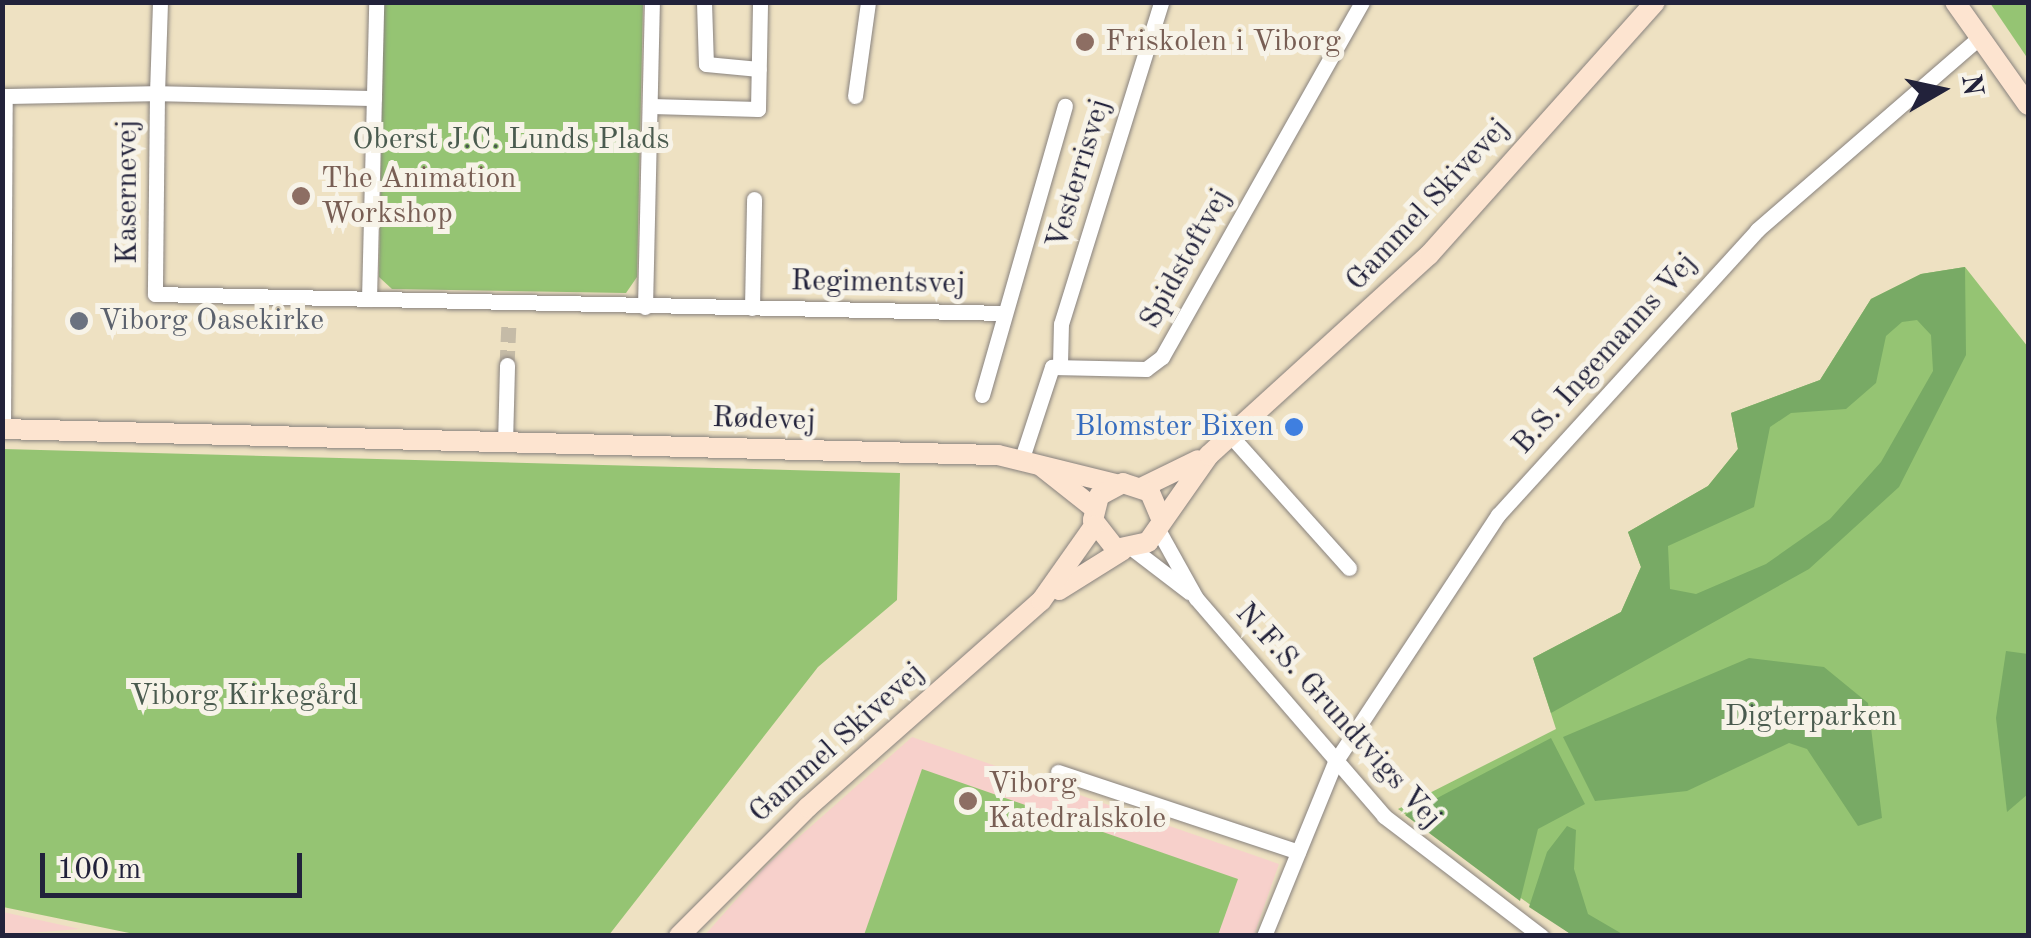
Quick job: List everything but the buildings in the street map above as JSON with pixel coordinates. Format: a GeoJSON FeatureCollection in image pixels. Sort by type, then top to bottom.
{"type":"FeatureCollection","features":[{"type":"Feature","properties":{"kind":"main road","name":"Gammel Skivevej"},"geometry":{"type":"LineString","coordinates":[[679,936],[808,807],[1040,602],[1128,550],[1158,522],[1209,455],[1429,255],[1655,2]]}},
{"type":"Feature","properties":{"kind":"main road"},"geometry":{"type":"LineString","coordinates":[[1958,3],[2028,105]]}},
{"type":"Feature","properties":{"kind":"main road","name":"Rødevej"},"geometry":{"type":"LineString","coordinates":[[3,429],[1022,458],[1116,484],[1143,487]]}},
{"type":"Feature","properties":{"kind":"main road","name":"Gammel Skivevej"},"geometry":{"type":"LineString","coordinates":[[1143,487],[1209,455]]}},
{"type":"Feature","properties":{"kind":"main road"},"geometry":{"type":"LineString","coordinates":[[1022,458],[1128,550]]}},
{"type":"Feature","properties":{"kind":"main road","name":"Gammel Skivevej"},"geometry":{"type":"LineString","coordinates":[[1040,602],[1116,484]]}},
{"type":"Feature","properties":{"kind":"main road"},"geometry":{"type":"LineString","coordinates":[[1143,487],[1158,522]]}},
{"type":"Feature","properties":{"kind":"street"},"geometry":{"type":"LineString","coordinates":[[3,429],[4,96],[157,94],[160,2]]}},
{"type":"Feature","properties":{"kind":"street"},"geometry":{"type":"LineString","coordinates":[[370,299],[376,2]]}},
{"type":"Feature","properties":{"kind":"street"},"geometry":{"type":"LineString","coordinates":[[645,307],[652,2]]}},
{"type":"Feature","properties":{"kind":"street"},"geometry":{"type":"LineString","coordinates":[[704,2],[706,64],[759,69]]}},
{"type":"Feature","properties":{"kind":"street"},"geometry":{"type":"LineString","coordinates":[[651,106],[758,109],[760,2]]}},
{"type":"Feature","properties":{"kind":"street"},"geometry":{"type":"LineString","coordinates":[[855,96],[868,2]]}},
{"type":"Feature","properties":{"kind":"street","name":"Vesterrisvej"},"geometry":{"type":"LineString","coordinates":[[1060,364],[1061,324],[1161,2]]}},
{"type":"Feature","properties":{"kind":"street","name":"Spidstoftvej"},"geometry":{"type":"LineString","coordinates":[[1060,364],[1146,370],[1162,357],[1362,2]]}},
{"type":"Feature","properties":{"kind":"street","name":"B.S. Ingemanns Vej"},"geometry":{"type":"LineString","coordinates":[[1264,936],[1335,762],[1498,515],[1623,369],[1757,230],[1980,37]]}},
{"type":"Feature","properties":{"kind":"street","name":"Kasernevej"},"geometry":{"type":"LineString","coordinates":[[374,98],[157,94],[155,294],[645,307]]}},
{"type":"Feature","properties":{"kind":"street","name":"Regimentsvej"},"geometry":{"type":"LineString","coordinates":[[982,395],[1065,106]]}},
{"type":"Feature","properties":{"kind":"street","name":"Regimentsvej"},"geometry":{"type":"LineString","coordinates":[[752,308],[754,199]]}},
{"type":"Feature","properties":{"kind":"street"},"geometry":{"type":"LineString","coordinates":[[508,304],[509,322]]}},
{"type":"Feature","properties":{"kind":"street","name":"Regimentsvej"},"geometry":{"type":"LineString","coordinates":[[645,307],[1004,313]]}},
{"type":"Feature","properties":{"kind":"street"},"geometry":{"type":"LineString","coordinates":[[1022,458],[1046,376],[1060,364]]}},
{"type":"Feature","properties":{"kind":"street"},"geometry":{"type":"LineString","coordinates":[[505,443],[507,365]]}},
{"type":"Feature","properties":{"kind":"street"},"geometry":{"type":"LineString","coordinates":[[1231,436],[1348,568]]}},
{"type":"Feature","properties":{"kind":"street","name":"N.F.S. Grundtvigs Vej"},"geometry":{"type":"LineString","coordinates":[[1158,522],[1196,598],[1335,762],[1421,850],[1515,928],[1541,936]]}},
{"type":"Feature","properties":{"kind":"street","name":"N.F.S. Grundtvigs Vej"},"geometry":{"type":"LineString","coordinates":[[1128,550],[1196,598]]}},
{"type":"Feature","properties":{"kind":"street"},"geometry":{"type":"LineString","coordinates":[[1058,772],[1298,852]]}},
{"type":"Feature","properties":{"kind":"shaded area","name":"Viborg Katedralskole"},"geometry":{"type":"Polygon","coordinates":[[[912,737],[1279,864],[1254,935],[704,936],[765,867],[912,737]]]}},
{"type":"Feature","properties":{"kind":"shaded area"},"geometry":{"type":"Polygon","coordinates":[[[3,912],[80,929],[3,935],[3,912]]]}},
{"type":"Feature","properties":{"kind":"green space","name":"Oberst J.C. Lunds Plads"},"geometry":{"type":"Polygon","coordinates":[[[384,3],[643,3],[637,277],[626,293],[392,289],[379,277],[384,3]]]}},
{"type":"Feature","properties":{"kind":"green space"},"geometry":{"type":"Polygon","coordinates":[[[1990,3],[2028,3],[2028,59],[1990,3]]]}},
{"type":"Feature","properties":{"kind":"green space","name":"Digterparken"},"geometry":{"type":"Polygon","coordinates":[[[1965,267],[2028,347],[2028,935],[1572,935],[1398,809],[1556,729],[1533,658],[1621,612],[1641,567],[1628,532],[1708,486],[1738,449],[1731,413],[1820,380],[1871,299],[1921,274],[1965,267]]]}},
{"type":"Feature","properties":{"kind":"green space"},"geometry":{"type":"Polygon","coordinates":[[[1965,267],[1966,355],[1899,487],[1809,569],[1551,713],[1533,658],[1621,612],[1641,567],[1628,532],[1708,486],[1738,449],[1731,413],[1820,380],[1871,299],[1921,274],[1965,267]],[[1917,320],[1902,322],[1886,336],[1876,383],[1846,409],[1791,413],[1770,427],[1754,507],[1668,546],[1670,589],[1696,594],[1766,564],[1830,519],[1881,462],[1933,371],[1931,335],[1917,320]]]}},
{"type":"Feature","properties":{"kind":"green space","name":"Viborg Kirkegård"},"geometry":{"type":"Polygon","coordinates":[[[3,449],[900,473],[897,600],[818,667],[609,935],[139,935],[3,907],[3,449]]]}},
{"type":"Feature","properties":{"kind":"green space"},"geometry":{"type":"Polygon","coordinates":[[[2006,651],[2028,654],[2028,794],[2007,812],[1996,718],[2006,651]]]}},
{"type":"Feature","properties":{"kind":"green space"},"geometry":{"type":"Polygon","coordinates":[[[1749,658],[1824,667],[1868,703],[1882,818],[1858,826],[1807,749],[1789,743],[1687,791],[1595,801],[1563,737],[1749,658]]]}},
{"type":"Feature","properties":{"kind":"green space"},"geometry":{"type":"Polygon","coordinates":[[[1551,738],[1585,804],[1538,829],[1520,901],[1405,815],[1551,738]]]}},
{"type":"Feature","properties":{"kind":"green space"},"geometry":{"type":"Polygon","coordinates":[[[922,769],[1238,879],[1218,935],[864,935],[922,769]]]}},
{"type":"Feature","properties":{"kind":"green space"},"geometry":{"type":"Polygon","coordinates":[[[1567,826],[1576,830],[1574,869],[1588,914],[1624,935],[1572,935],[1529,907],[1547,852],[1567,826]]]}},
{"type":"Feature","properties":{"kind":"tunnel"},"geometry":{"type":"LineString","coordinates":[[507,365],[509,322]]}},
{"type":"Feature","properties":{"kind":"place","name":"Friskolen i Viborg"},"geometry":{"type":"Point","coordinates":[1085,42]}},
{"type":"Feature","properties":{"kind":"place","name":"The Animation Workshop"},"geometry":{"type":"Point","coordinates":[301,196]}},
{"type":"Feature","properties":{"kind":"place","name":"Viborg Oasekirke"},"geometry":{"type":"Point","coordinates":[79,321]}},
{"type":"Feature","properties":{"kind":"place","name":"Blomster Bixen"},"geometry":{"type":"Point","coordinates":[1294,427]}},
{"type":"Feature","properties":{"kind":"place","name":"Viborg Katedralskole"},"geometry":{"type":"Point","coordinates":[968,801]}}]}
